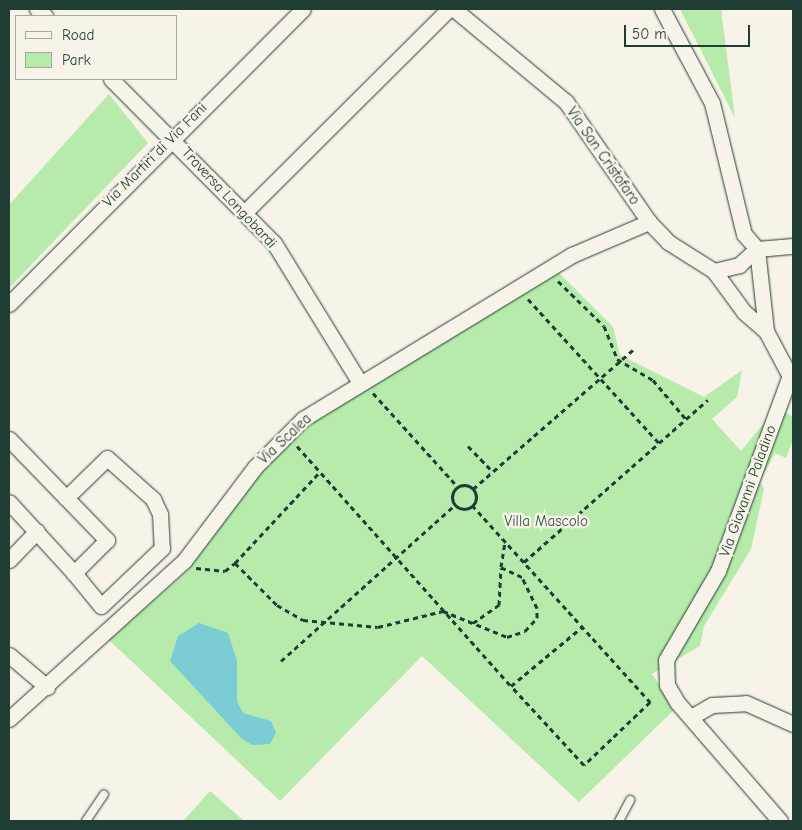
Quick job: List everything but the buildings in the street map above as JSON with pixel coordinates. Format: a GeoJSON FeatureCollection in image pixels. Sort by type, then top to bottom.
{"type":"FeatureCollection","features":[{"type":"Feature","properties":{"kind":"street","name":"Via Martiri di Via Fani"},"geometry":{"type":"LineString","coordinates":[[9,304],[172,136],[303,9]]}},
{"type":"Feature","properties":{"kind":"street"},"geometry":{"type":"LineString","coordinates":[[245,212],[449,9]]}},
{"type":"Feature","properties":{"kind":"street","name":"Via San Cristofaro"},"geometry":{"type":"LineString","coordinates":[[454,9],[566,102],[649,222],[668,242],[714,271]]}},
{"type":"Feature","properties":{"kind":"street"},"geometry":{"type":"LineString","coordinates":[[662,9],[712,102],[744,234],[757,249],[766,331],[791,380]]}},
{"type":"Feature","properties":{"kind":"street","name":"Traversa Longobardi"},"geometry":{"type":"LineString","coordinates":[[112,80],[172,136],[274,243],[366,388]]}},
{"type":"Feature","properties":{"kind":"street","name":"Via Scalea"},"geometry":{"type":"LineString","coordinates":[[9,719],[192,563],[255,467],[303,419],[366,388],[572,256],[649,222]]}},
{"type":"Feature","properties":{"kind":"street"},"geometry":{"type":"LineString","coordinates":[[766,331],[744,312],[714,271],[739,265],[757,249],[793,246]]}},
{"type":"Feature","properties":{"kind":"street","name":"Via Giovanni Paladino"},"geometry":{"type":"LineString","coordinates":[[780,821],[691,717],[667,685],[666,660],[718,571],[791,380]]}},
{"type":"Feature","properties":{"kind":"street"},"geometry":{"type":"LineString","coordinates":[[9,439],[107,540],[74,573]]}},
{"type":"Feature","properties":{"kind":"street"},"geometry":{"type":"LineString","coordinates":[[9,502],[37,531],[101,606],[162,548],[160,514],[153,499],[107,458],[66,498]]}},
{"type":"Feature","properties":{"kind":"street"},"geometry":{"type":"LineString","coordinates":[[9,560],[37,531]]}},
{"type":"Feature","properties":{"kind":"street"},"geometry":{"type":"LineString","coordinates":[[9,656],[47,687]]}},
{"type":"Feature","properties":{"kind":"street"},"geometry":{"type":"LineString","coordinates":[[691,717],[712,705],[746,703],[793,724]]}},
{"type":"Feature","properties":{"kind":"lane"},"geometry":{"type":"LineString","coordinates":[[86,821],[104,794]]}},
{"type":"Feature","properties":{"kind":"lane"},"geometry":{"type":"LineString","coordinates":[[619,821],[630,800]]}},
{"type":"Feature","properties":{"kind":"path"},"geometry":{"type":"LineString","coordinates":[[548,283],[556,279],[604,326],[608,344],[620,361],[653,380],[686,419]]}},
{"type":"Feature","properties":{"kind":"path"},"geometry":{"type":"LineString","coordinates":[[517,301],[533,292]]}},
{"type":"Feature","properties":{"kind":"path"},"geometry":{"type":"LineString","coordinates":[[525,296],[659,442]]}},
{"type":"Feature","properties":{"kind":"path"},"geometry":{"type":"LineString","coordinates":[[473,489],[633,350]]}},
{"type":"Feature","properties":{"kind":"path"},"geometry":{"type":"LineString","coordinates":[[378,385],[366,388],[458,487]]}},
{"type":"Feature","properties":{"kind":"path"},"geometry":{"type":"LineString","coordinates":[[524,562],[708,400]]}},
{"type":"Feature","properties":{"kind":"path"},"geometry":{"type":"LineString","coordinates":[[287,449],[293,442],[443,611],[584,765],[650,702],[472,505]]}},
{"type":"Feature","properties":{"kind":"path"},"geometry":{"type":"LineString","coordinates":[[468,446],[493,472]]}},
{"type":"Feature","properties":{"kind":"path"},"geometry":{"type":"LineString","coordinates":[[192,563],[225,571],[235,563],[320,472]]}},
{"type":"Feature","properties":{"kind":"path"},"geometry":{"type":"LineString","coordinates":[[465,481],[480,497],[463,512],[449,496],[458,487],[465,481]]}},
{"type":"Feature","properties":{"kind":"path"},"geometry":{"type":"LineString","coordinates":[[281,661],[456,504]]}},
{"type":"Feature","properties":{"kind":"path"},"geometry":{"type":"LineString","coordinates":[[473,623],[499,605],[501,567],[505,541]]}},
{"type":"Feature","properties":{"kind":"path"},"geometry":{"type":"LineString","coordinates":[[235,563],[278,605],[303,620],[378,627],[443,611],[507,637],[525,631],[536,618],[531,589],[522,577],[501,567]]}},
{"type":"Feature","properties":{"kind":"path"},"geometry":{"type":"LineString","coordinates":[[511,686],[582,627]]}},
{"type":"Feature","properties":{"kind":"green space"},"geometry":{"type":"Polygon","coordinates":[[[680,9],[721,9],[735,118],[680,9]]]}},
{"type":"Feature","properties":{"kind":"green space"},"geometry":{"type":"Polygon","coordinates":[[[109,94],[148,143],[9,288],[9,205],[109,94]]]}},
{"type":"Feature","properties":{"kind":"green space","name":"Villa Mascolo"},"geometry":{"type":"Polygon","coordinates":[[[557,271],[613,327],[620,355],[704,397],[742,370],[737,397],[712,419],[741,451],[777,407],[793,417],[793,440],[786,458],[775,453],[760,481],[764,489],[751,549],[704,626],[700,646],[652,674],[676,708],[579,802],[422,656],[280,801],[109,640],[188,570],[246,488],[309,421],[557,271]]]}},
{"type":"Feature","properties":{"kind":"green space"},"geometry":{"type":"Polygon","coordinates":[[[210,791],[244,821],[183,821],[210,791]]]}},
{"type":"Feature","properties":{"kind":"water"},"geometry":{"type":"Polygon","coordinates":[[[199,623],[228,633],[237,661],[237,701],[243,713],[271,721],[276,733],[270,744],[252,745],[241,738],[170,661],[178,636],[199,623]]]}}]}
